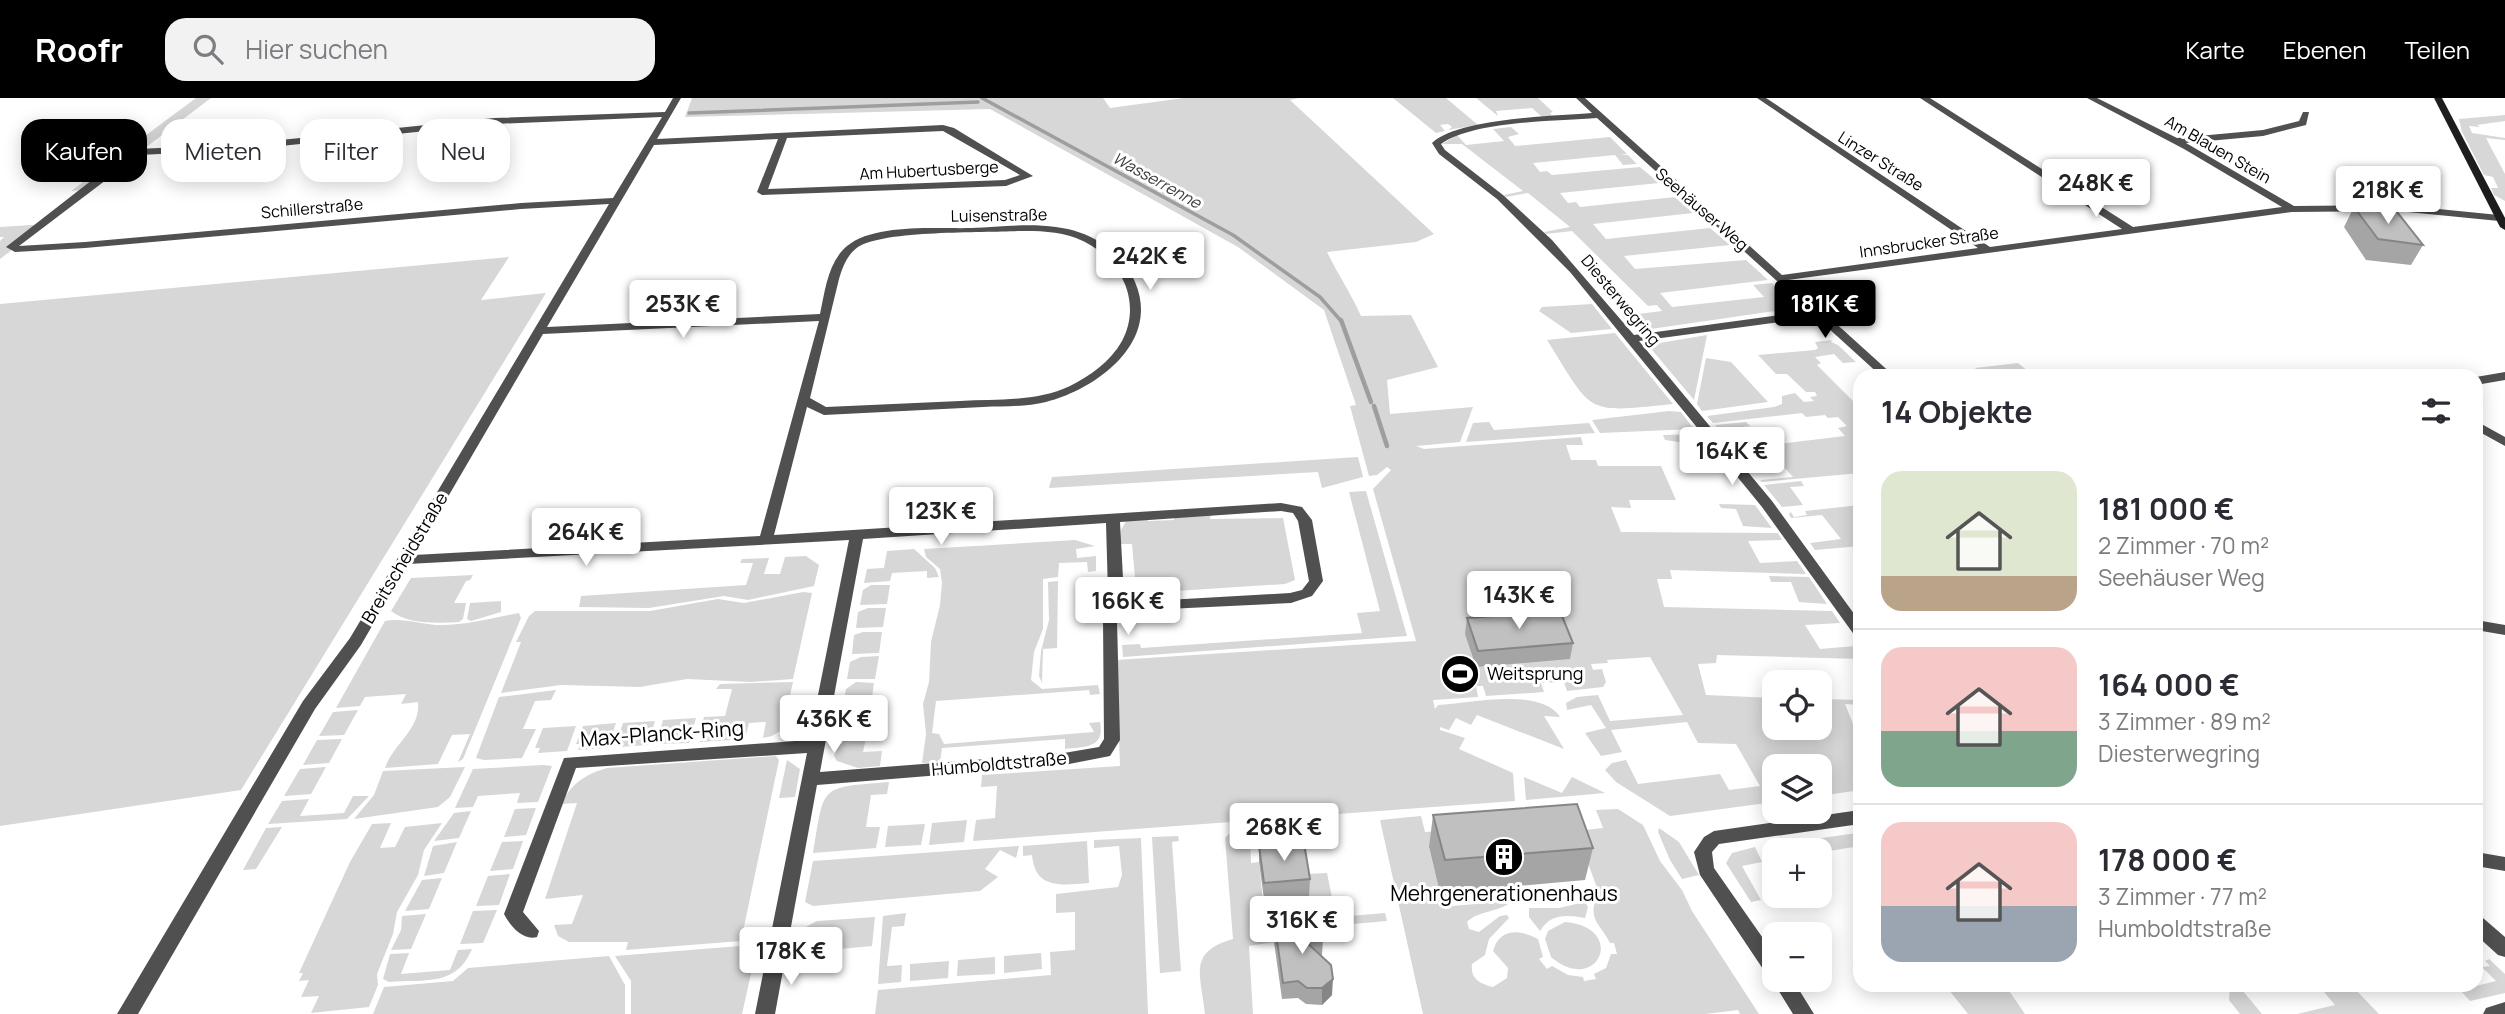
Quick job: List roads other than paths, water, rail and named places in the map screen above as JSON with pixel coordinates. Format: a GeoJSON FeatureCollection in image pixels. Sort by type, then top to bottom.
{"type":"FeatureCollection","features":[{"type":"Feature","properties":{"kind":"main road"},"geometry":{"type":"LineString","coordinates":[[2438,98],[2502,223]]}},
{"type":"Feature","properties":{"kind":"street","name":"Breitscheidstraße"},"geometry":{"type":"LineString","coordinates":[[127,1014],[309,705],[342,664],[677,98]]}},
{"type":"Feature","properties":{"kind":"street","name":"Seehäuser Weg"},"geometry":{"type":"LineString","coordinates":[[1580,98],[1880,369]]}},
{"type":"Feature","properties":{"kind":"street","name":"Linzer Straße"},"geometry":{"type":"LineString","coordinates":[[1761,98],[1818,140],[1986,249]]}},
{"type":"Feature","properties":{"kind":"street"},"geometry":{"type":"LineString","coordinates":[[1924,98],[2130,230]]}},
{"type":"Feature","properties":{"kind":"street","name":"Am Blauen Stein"},"geometry":{"type":"LineString","coordinates":[[2091,98],[2176,141],[2292,209]]}},
{"type":"Feature","properties":{"kind":"street","name":"Schillerstraße"},"geometry":{"type":"LineString","coordinates":[[616,201],[521,205],[85,245],[15,249],[11,247],[131,154],[145,151],[242,147],[494,121],[667,114]]}},
{"type":"Feature","properties":{"kind":"street"},"geometry":{"type":"LineString","coordinates":[[2176,141],[2283,130],[2303,123],[2306,114]]}},
{"type":"Feature","properties":{"kind":"street","name":"Diesterwegring"},"geometry":{"type":"LineString","coordinates":[[1598,115],[1473,129],[1441,136],[1436,143],[1442,152],[1500,197],[1548,242],[1767,504],[1853,622]]}},
{"type":"Feature","properties":{"kind":"street","name":"Am Hubertusberge"},"geometry":{"type":"LineString","coordinates":[[651,142],[784,134],[948,129],[1028,176],[1006,183],[762,192],[784,134]]}},
{"type":"Feature","properties":{"kind":"street","name":"Innsbrucker Straße"},"geometry":{"type":"LineString","coordinates":[[1781,278],[2292,209],[2398,208],[2502,223]]}},
{"type":"Feature","properties":{"kind":"street","name":"Luisenstraße"},"geometry":{"type":"LineString","coordinates":[[766,540],[803,399],[825,317],[841,262],[849,248],[882,236],[932,232],[1027,228],[1073,233],[1096,243],[1116,260],[1129,279],[1136,301],[1132,329],[1116,357],[1086,383],[1059,394],[1028,401],[848,411],[824,411],[803,399]]}},
{"type":"Feature","properties":{"kind":"street"},"geometry":{"type":"LineString","coordinates":[[1631,339],[1819,313]]}},
{"type":"Feature","properties":{"kind":"street"},"geometry":{"type":"LineString","coordinates":[[540,331],[825,317]]}},
{"type":"Feature","properties":{"kind":"street"},"geometry":{"type":"LineString","coordinates":[[2483,380],[2505,376]]}},
{"type":"Feature","properties":{"kind":"street"},"geometry":{"type":"LineString","coordinates":[[2483,429],[2505,442]]}},
{"type":"Feature","properties":{"kind":"street"},"geometry":{"type":"LineString","coordinates":[[403,560],[857,535],[1113,518],[1290,507],[1297,510],[1305,520],[1316,581],[1307,593],[1291,598],[1140,607],[1123,604],[1115,593],[1113,518]]}},
{"type":"Feature","properties":{"kind":"street"},"geometry":{"type":"LineString","coordinates":[[765,1014],[857,535]]}},
{"type":"Feature","properties":{"kind":"street","name":"Humboldtstraße"},"geometry":{"type":"LineString","coordinates":[[810,779],[1064,759],[1104,752],[1112,740],[1110,619],[1123,604]]}},
{"type":"Feature","properties":{"kind":"street"},"geometry":{"type":"LineString","coordinates":[[2483,626],[2505,630]]}},
{"type":"Feature","properties":{"kind":"street","name":"Max-Planck-Ring"},"geometry":{"type":"LineString","coordinates":[[530,931],[513,914],[570,762],[816,746]]}},
{"type":"Feature","properties":{"kind":"street"},"geometry":{"type":"LineString","coordinates":[[1762,952],[1706,870],[1702,855],[1704,847],[1714,838],[1853,818]]}},
{"type":"Feature","properties":{"kind":"street"},"geometry":{"type":"LineString","coordinates":[[2483,860],[2505,864]]}},
{"type":"Feature","properties":{"kind":"street"},"geometry":{"type":"LineString","coordinates":[[2483,929],[2505,949]]}},
{"type":"Feature","properties":{"kind":"street"},"geometry":{"type":"LineString","coordinates":[[1790,992],[1804,1014]]}},
{"type":"Feature","properties":{"kind":"street"},"geometry":{"type":"LineString","coordinates":[[2493,1014],[2505,1011]]}},
{"type":"Feature","properties":{"kind":"waterway","name":"Wasserrenne"},"geometry":{"type":"LineString","coordinates":[[982,98],[1233,235],[1320,297],[1342,321]]}},
{"type":"Feature","properties":{"kind":"waterway"},"geometry":{"type":"LineString","coordinates":[[689,113],[978,102]]}},
{"type":"Feature","properties":{"kind":"waterway","name":"Wasserrenne"},"geometry":{"type":"LineString","coordinates":[[1342,321],[1371,402]]}},
{"type":"Feature","properties":{"kind":"waterway","name":"Wasserrenne"},"geometry":{"type":"LineString","coordinates":[[1374,406],[1387,446]]}},
{"type":"Feature","properties":{"kind":"place","name":"Weitsprung"},"geometry":{"type":"Point","coordinates":[1460,674]}},
{"type":"Feature","properties":{"kind":"place","name":"Mehrgenerationenhaus"},"geometry":{"type":"Point","coordinates":[1504,857]}}]}
